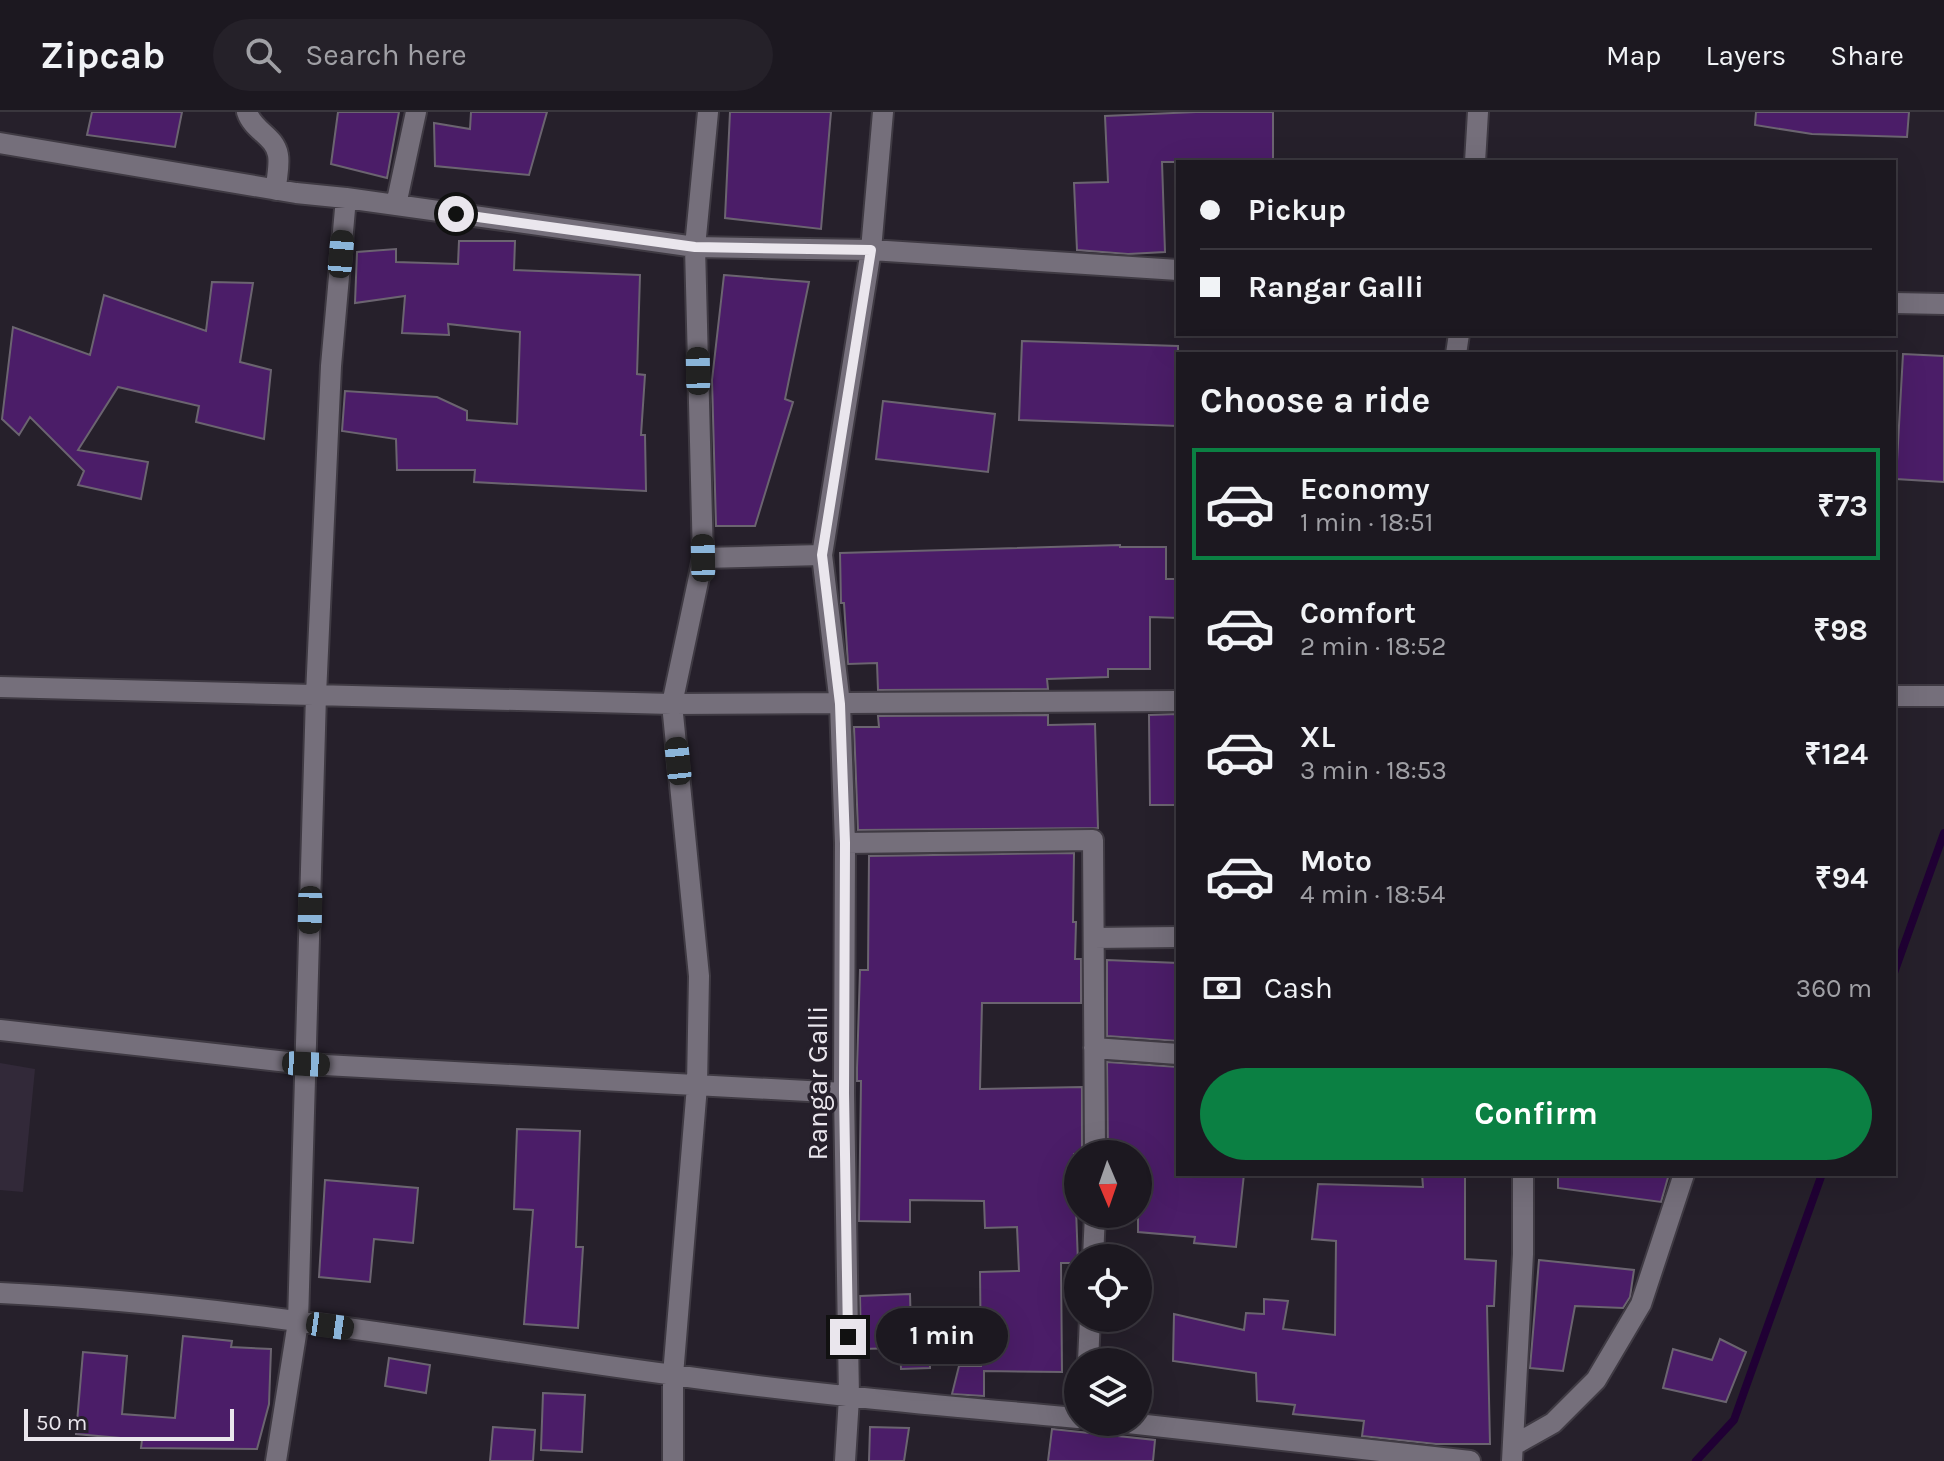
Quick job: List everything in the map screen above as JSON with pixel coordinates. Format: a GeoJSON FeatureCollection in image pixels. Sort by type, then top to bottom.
{"type":"FeatureCollection","features":[{"type":"Feature","properties":{"kind":"street"},"geometry":{"type":"LineString","coordinates":[[247,112],[255,127],[271,140],[278,155],[276,190]]}},
{"type":"Feature","properties":{"kind":"street"},"geometry":{"type":"LineString","coordinates":[[396,205],[416,112]]}},
{"type":"Feature","properties":{"kind":"street"},"geometry":{"type":"LineString","coordinates":[[673,1461],[673,1375],[697,1086],[699,976],[672,704],[703,558],[695,247],[708,112]]}},
{"type":"Feature","properties":{"kind":"street","name":"Rangar Galli"},"geometry":{"type":"LineString","coordinates":[[845,1461],[849,1398],[844,1093],[845,843],[840,704],[822,555],[871,250],[883,112]]}},
{"type":"Feature","properties":{"kind":"street"},"geometry":{"type":"LineString","coordinates":[[1475,160],[1478,112]]}},
{"type":"Feature","properties":{"kind":"street"},"geometry":{"type":"LineString","coordinates":[[0,143],[276,190],[695,247],[871,250],[1176,270]]}},
{"type":"Feature","properties":{"kind":"street"},"geometry":{"type":"LineString","coordinates":[[261,1461],[276,1461],[298,1322],[316,695],[331,366],[346,198]]}},
{"type":"Feature","properties":{"kind":"street"},"geometry":{"type":"LineString","coordinates":[[1896,303],[1944,304]]}},
{"type":"Feature","properties":{"kind":"street"},"geometry":{"type":"LineString","coordinates":[[703,558],[822,555]]}},
{"type":"Feature","properties":{"kind":"street"},"geometry":{"type":"LineString","coordinates":[[0,687],[672,704],[1176,701]]}},
{"type":"Feature","properties":{"kind":"street"},"geometry":{"type":"LineString","coordinates":[[1896,696],[1944,696]]}},
{"type":"Feature","properties":{"kind":"street"},"geometry":{"type":"LineString","coordinates":[[845,843],[1093,840],[1095,1140]]}},
{"type":"Feature","properties":{"kind":"street"},"geometry":{"type":"LineString","coordinates":[[1094,938],[1176,937]]}},
{"type":"Feature","properties":{"kind":"street"},"geometry":{"type":"LineString","coordinates":[[0,1030],[306,1064],[844,1093]]}},
{"type":"Feature","properties":{"kind":"street"},"geometry":{"type":"LineString","coordinates":[[1094,1048],[1176,1054]]}},
{"type":"Feature","properties":{"kind":"street"},"geometry":{"type":"LineString","coordinates":[[1513,1453],[1523,1254],[1523,1176]]}},
{"type":"Feature","properties":{"kind":"street"},"geometry":{"type":"LineString","coordinates":[[1513,1453],[1553,1423],[1596,1380],[1641,1304],[1683,1176]]}},
{"type":"Feature","properties":{"kind":"street"},"geometry":{"type":"LineString","coordinates":[[0,1293],[59,1296],[298,1322],[849,1398],[1064,1417]]}},
{"type":"Feature","properties":{"kind":"street"},"geometry":{"type":"LineString","coordinates":[[1152,1426],[1470,1461]]}},
{"type":"Feature","properties":{"kind":"shaded area"},"geometry":{"type":"Polygon","coordinates":[[[0,1063],[35,1069],[23,1192],[0,1190],[0,1063]]]}},
{"type":"Feature","properties":{"kind":"building"},"geometry":{"type":"Polygon","coordinates":[[[92,112],[182,112],[175,147],[87,135],[92,112]]]}},
{"type":"Feature","properties":{"kind":"building"},"geometry":{"type":"Polygon","coordinates":[[[338,112],[399,112],[387,178],[331,164],[338,112]]]}},
{"type":"Feature","properties":{"kind":"building"},"geometry":{"type":"Polygon","coordinates":[[[471,112],[547,112],[529,175],[435,166],[434,123],[470,129],[471,112]]]}},
{"type":"Feature","properties":{"kind":"building"},"geometry":{"type":"Polygon","coordinates":[[[730,112],[831,112],[821,229],[725,218],[730,112]]]}},
{"type":"Feature","properties":{"kind":"building"},"geometry":{"type":"Polygon","coordinates":[[[1273,112],[1273,160],[1162,162],[1165,252],[1128,254],[1077,250],[1074,183],[1108,182],[1105,116],[1273,112]]]}},
{"type":"Feature","properties":{"kind":"building"},"geometry":{"type":"Polygon","coordinates":[[[1756,112],[1909,112],[1907,137],[1812,134],[1755,125],[1756,112]]]}},
{"type":"Feature","properties":{"kind":"building"},"geometry":{"type":"Polygon","coordinates":[[[459,241],[515,241],[514,270],[640,275],[637,374],[645,375],[641,435],[645,435],[646,491],[474,482],[475,470],[397,470],[396,439],[342,431],[345,391],[437,397],[467,411],[467,420],[517,424],[520,332],[448,324],[449,335],[402,333],[405,296],[355,303],[357,252],[396,249],[396,262],[458,264],[459,241]]]}},
{"type":"Feature","properties":{"kind":"building"},"geometry":{"type":"Polygon","coordinates":[[[724,275],[809,282],[785,399],[793,402],[755,526],[716,526],[712,380],[724,275]]]}},
{"type":"Feature","properties":{"kind":"building"},"geometry":{"type":"Polygon","coordinates":[[[212,282],[253,283],[240,362],[271,370],[264,439],[196,422],[199,406],[118,387],[78,450],[148,462],[141,499],[78,485],[84,471],[30,417],[19,435],[2,419],[13,327],[90,355],[104,295],[206,331],[212,282]]]}},
{"type":"Feature","properties":{"kind":"building"},"geometry":{"type":"Polygon","coordinates":[[[1022,341],[1178,346],[1176,426],[1019,420],[1022,341]]]}},
{"type":"Feature","properties":{"kind":"building"},"geometry":{"type":"Polygon","coordinates":[[[1903,354],[1944,356],[1944,482],[1896,479],[1903,354]]]}},
{"type":"Feature","properties":{"kind":"building"},"geometry":{"type":"Polygon","coordinates":[[[883,401],[995,414],[988,472],[876,459],[883,401]]]}},
{"type":"Feature","properties":{"kind":"building"},"geometry":{"type":"Polygon","coordinates":[[[1120,545],[1166,547],[1166,579],[1176,579],[1176,618],[1150,617],[1150,669],[1108,669],[1108,677],[1047,679],[1048,689],[878,690],[877,663],[848,664],[844,603],[841,603],[840,553],[1120,545]]]}},
{"type":"Feature","properties":{"kind":"building"},"geometry":{"type":"Polygon","coordinates":[[[1176,714],[1176,805],[1150,805],[1149,715],[1176,714]]]}},
{"type":"Feature","properties":{"kind":"building"},"geometry":{"type":"Polygon","coordinates":[[[1048,715],[1048,725],[1095,724],[1098,828],[858,830],[854,727],[879,727],[878,716],[1048,715]]]}},
{"type":"Feature","properties":{"kind":"building"},"geometry":{"type":"Polygon","coordinates":[[[1074,853],[1073,922],[1076,922],[1075,959],[1081,959],[1081,1003],[982,1003],[980,1089],[1082,1087],[1082,1140],[1064,1140],[1064,1228],[1077,1228],[1077,1244],[1064,1244],[1064,1263],[1061,1263],[1062,1372],[984,1371],[984,1396],[952,1394],[959,1366],[981,1366],[980,1272],[1019,1271],[1017,1227],[985,1228],[984,1201],[910,1200],[910,1222],[859,1221],[861,1081],[857,1081],[857,1068],[860,970],[868,970],[869,856],[1074,853]]]}},
{"type":"Feature","properties":{"kind":"building"},"geometry":{"type":"Polygon","coordinates":[[[1107,960],[1176,963],[1176,1041],[1107,1036],[1107,960]]]}},
{"type":"Feature","properties":{"kind":"building"},"geometry":{"type":"Polygon","coordinates":[[[1107,1062],[1176,1067],[1176,1176],[1244,1176],[1236,1247],[1194,1243],[1195,1237],[1138,1232],[1138,1228],[1152,1228],[1152,1140],[1108,1140],[1107,1062]]]}},
{"type":"Feature","properties":{"kind":"building"},"geometry":{"type":"Polygon","coordinates":[[[517,1129],[580,1131],[576,1247],[583,1247],[578,1328],[524,1324],[533,1210],[514,1209],[517,1129]]]}},
{"type":"Feature","properties":{"kind":"building"},"geometry":{"type":"Polygon","coordinates":[[[1422,1176],[1465,1176],[1465,1259],[1496,1261],[1494,1306],[1487,1306],[1490,1444],[1436,1444],[1362,1436],[1364,1421],[1293,1414],[1295,1405],[1257,1401],[1256,1373],[1173,1361],[1174,1314],[1244,1330],[1246,1313],[1264,1314],[1264,1299],[1288,1301],[1283,1329],[1335,1335],[1336,1241],[1312,1239],[1318,1184],[1423,1187],[1422,1176]]]}},
{"type":"Feature","properties":{"kind":"building"},"geometry":{"type":"Polygon","coordinates":[[[1558,1176],[1668,1176],[1661,1202],[1558,1188],[1558,1176]]]}},
{"type":"Feature","properties":{"kind":"building"},"geometry":{"type":"Polygon","coordinates":[[[325,1180],[418,1188],[413,1243],[374,1239],[370,1282],[319,1277],[325,1180]]]}},
{"type":"Feature","properties":{"kind":"building"},"geometry":{"type":"Polygon","coordinates":[[[1539,1260],[1634,1270],[1630,1297],[1623,1308],[1575,1306],[1563,1371],[1530,1368],[1539,1260]]]}},
{"type":"Feature","properties":{"kind":"building"},"geometry":{"type":"Polygon","coordinates":[[[910,1294],[911,1329],[929,1328],[930,1368],[901,1369],[900,1348],[861,1349],[860,1296],[910,1294]]]}},
{"type":"Feature","properties":{"kind":"building"},"geometry":{"type":"Polygon","coordinates":[[[183,1336],[232,1341],[231,1347],[271,1349],[269,1404],[257,1449],[141,1448],[142,1440],[76,1434],[83,1352],[127,1356],[122,1414],[175,1418],[183,1336]]]}},
{"type":"Feature","properties":{"kind":"building"},"geometry":{"type":"Polygon","coordinates":[[[1720,1339],[1746,1352],[1726,1402],[1663,1388],[1673,1349],[1712,1360],[1720,1339]]]}},
{"type":"Feature","properties":{"kind":"building"},"geometry":{"type":"Polygon","coordinates":[[[389,1358],[430,1365],[426,1393],[385,1386],[389,1358]]]}},
{"type":"Feature","properties":{"kind":"building"},"geometry":{"type":"Polygon","coordinates":[[[543,1393],[585,1395],[582,1452],[541,1450],[543,1393]]]}},
{"type":"Feature","properties":{"kind":"building"},"geometry":{"type":"Polygon","coordinates":[[[493,1427],[535,1430],[533,1461],[490,1461],[493,1427]]]}},
{"type":"Feature","properties":{"kind":"building"},"geometry":{"type":"Polygon","coordinates":[[[870,1427],[909,1428],[904,1461],[869,1461],[870,1427]]]}},
{"type":"Feature","properties":{"kind":"building"},"geometry":{"type":"Polygon","coordinates":[[[1052,1429],[1064,1430],[1064,1436],[1155,1440],[1153,1461],[1048,1461],[1052,1429]]]}},
{"type":"Feature","properties":{"kind":"waterway"},"geometry":{"type":"LineString","coordinates":[[1896,967],[1944,833]]}},
{"type":"Feature","properties":{"kind":"waterway"},"geometry":{"type":"LineString","coordinates":[[1696,1461],[1734,1420],[1821,1176]]}},
{"type":"Feature","properties":{"kind":"route"},"geometry":{"type":"LineString","coordinates":[[456,214],[695,247],[871,250],[822,555],[840,704],[845,843],[844,1093],[848,1337]]}}]}
